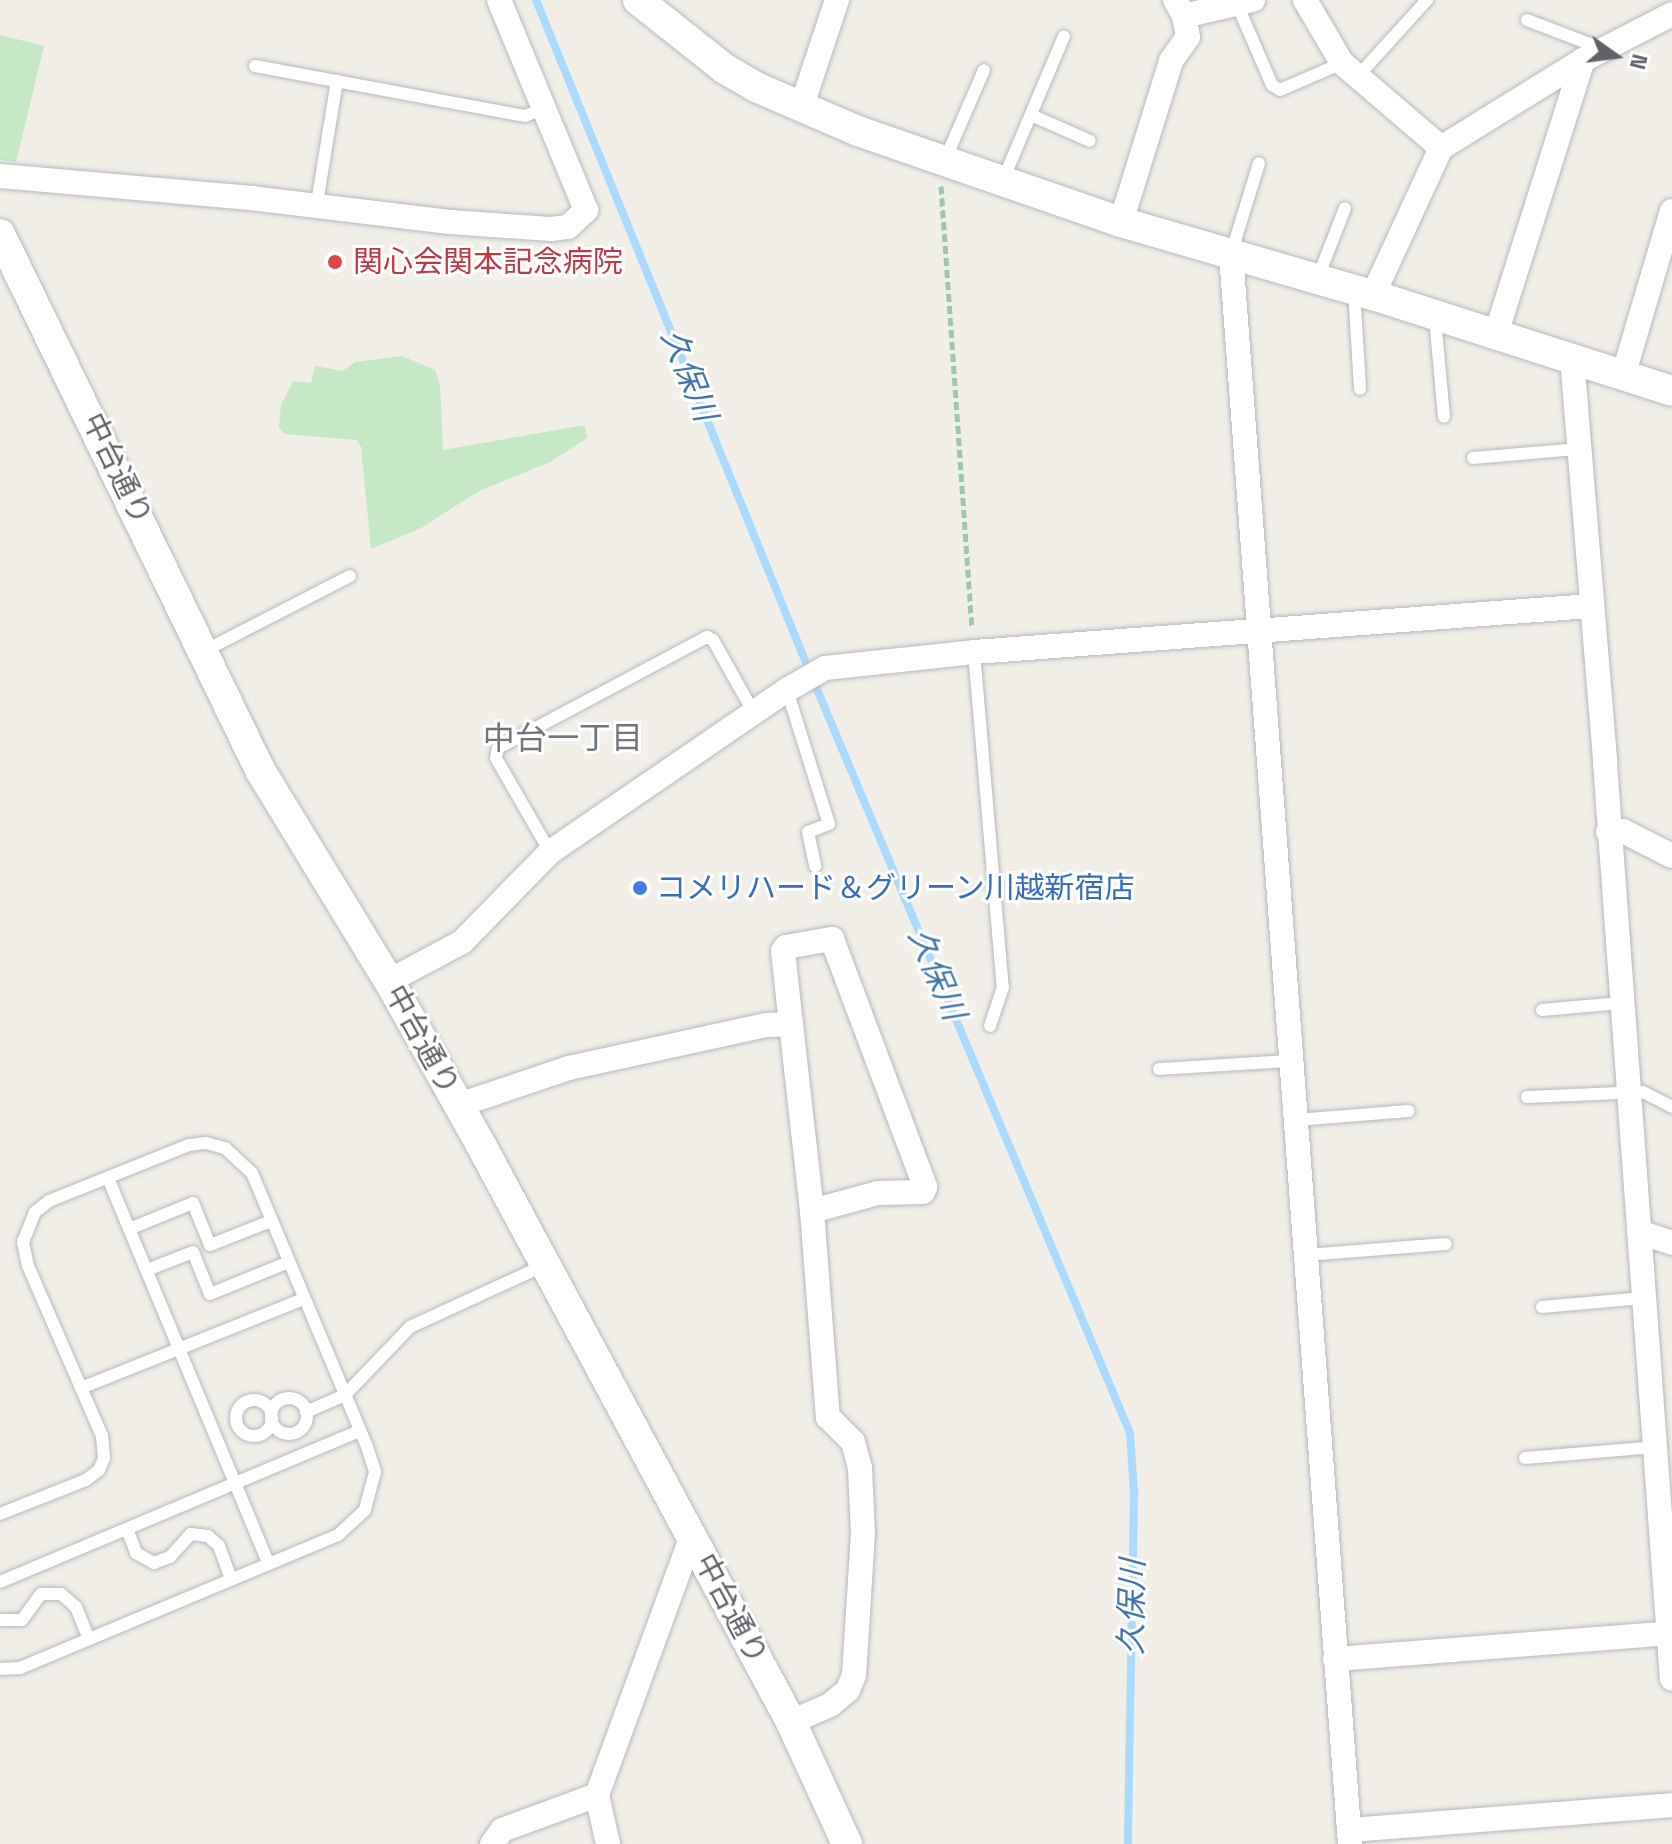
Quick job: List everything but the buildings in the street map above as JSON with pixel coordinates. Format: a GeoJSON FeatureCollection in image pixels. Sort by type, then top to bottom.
{"type":"FeatureCollection","features":[{"type":"Feature","properties":{"kind":"street"},"geometry":{"type":"LineString","coordinates":[[0,176],[251,198],[316,209],[551,229],[568,227],[586,210],[499,0]]}},
{"type":"Feature","properties":{"kind":"street"},"geometry":{"type":"LineString","coordinates":[[638,0],[725,69],[801,108],[1001,183],[1121,222],[1364,293],[1672,391]]}},
{"type":"Feature","properties":{"kind":"street"},"geometry":{"type":"LineString","coordinates":[[801,108],[837,0]]}},
{"type":"Feature","properties":{"kind":"street"},"geometry":{"type":"LineString","coordinates":[[1305,0],[1350,69],[1441,148]]}},
{"type":"Feature","properties":{"kind":"street"},"geometry":{"type":"LineString","coordinates":[[1121,222],[1171,61],[1188,37],[1180,8],[1245,2]]}},
{"type":"Feature","properties":{"kind":"street"},"geometry":{"type":"LineString","coordinates":[[1364,293],[1441,148],[1593,55],[1671,17]]}},
{"type":"Feature","properties":{"kind":"street"},"geometry":{"type":"LineString","coordinates":[[1496,334],[1593,55]]}},
{"type":"Feature","properties":{"kind":"street"},"geometry":{"type":"LineString","coordinates":[[1623,376],[1672,211]]}},
{"type":"Feature","properties":{"kind":"street","name":"中台通り"},"geometry":{"type":"LineString","coordinates":[[0,234],[260,770],[389,981],[459,1105],[791,1722],[847,1844]]}},
{"type":"Feature","properties":{"kind":"street"},"geometry":{"type":"LineString","coordinates":[[1231,254],[1257,632],[1350,1837],[1672,1805]]}},
{"type":"Feature","properties":{"kind":"street"},"geometry":{"type":"LineString","coordinates":[[1572,358],[1671,1629],[1672,1679]]}},
{"type":"Feature","properties":{"kind":"street"},"geometry":{"type":"LineString","coordinates":[[389,981],[462,942],[550,852],[795,685],[825,668],[974,652],[1590,606]]}},
{"type":"Feature","properties":{"kind":"street"},"geometry":{"type":"LineString","coordinates":[[1608,832],[1623,831],[1672,856]]}},
{"type":"Feature","properties":{"kind":"street"},"geometry":{"type":"LineString","coordinates":[[791,1722],[830,1705],[848,1690],[854,1675],[861,1603],[863,1533],[860,1468],[853,1442],[828,1417],[812,1211],[783,951],[786,947],[832,939],[925,1187],[923,1192],[878,1193],[812,1211]]}},
{"type":"Feature","properties":{"kind":"street"},"geometry":{"type":"LineString","coordinates":[[459,1105],[569,1068],[767,1025],[791,1024]]}},
{"type":"Feature","properties":{"kind":"street"},"geometry":{"type":"LineString","coordinates":[[1639,1232],[1672,1243]]}},
{"type":"Feature","properties":{"kind":"street"},"geometry":{"type":"LineString","coordinates":[[608,1844],[597,1795],[692,1535]]}},
{"type":"Feature","properties":{"kind":"street"},"geometry":{"type":"LineString","coordinates":[[1335,1659],[1671,1629]]}},
{"type":"Feature","properties":{"kind":"street"},"geometry":{"type":"LineString","coordinates":[[492,1844],[502,1830],[597,1795]]}},
{"type":"Feature","properties":{"kind":"lane"},"geometry":{"type":"LineString","coordinates":[[1245,2],[1272,85],[1280,90],[1350,69],[1427,0]]}},
{"type":"Feature","properties":{"kind":"lane"},"geometry":{"type":"LineString","coordinates":[[1527,20],[1593,55]]}},
{"type":"Feature","properties":{"kind":"lane"},"geometry":{"type":"LineString","coordinates":[[1001,183],[1064,36]]}},
{"type":"Feature","properties":{"kind":"lane"},"geometry":{"type":"LineString","coordinates":[[255,66],[525,116],[545,108]]}},
{"type":"Feature","properties":{"kind":"lane"},"geometry":{"type":"LineString","coordinates":[[944,162],[984,70]]}},
{"type":"Feature","properties":{"kind":"lane"},"geometry":{"type":"LineString","coordinates":[[316,209],[337,81]]}},
{"type":"Feature","properties":{"kind":"lane"},"geometry":{"type":"LineString","coordinates":[[1031,115],[1090,141]]}},
{"type":"Feature","properties":{"kind":"lane"},"geometry":{"type":"LineString","coordinates":[[1231,254],[1259,163]]}},
{"type":"Feature","properties":{"kind":"lane"},"geometry":{"type":"LineString","coordinates":[[1317,280],[1345,208]]}},
{"type":"Feature","properties":{"kind":"lane"},"geometry":{"type":"LineString","coordinates":[[1360,389],[1364,293]]}},
{"type":"Feature","properties":{"kind":"lane"},"geometry":{"type":"LineString","coordinates":[[1434,315],[1444,417]]}},
{"type":"Feature","properties":{"kind":"lane"},"geometry":{"type":"LineString","coordinates":[[1473,458],[1577,449]]}},
{"type":"Feature","properties":{"kind":"lane"},"geometry":{"type":"LineString","coordinates":[[204,651],[350,576]]}},
{"type":"Feature","properties":{"kind":"lane"},"geometry":{"type":"LineString","coordinates":[[550,852],[496,758],[498,748],[707,637],[713,640],[754,713]]}},
{"type":"Feature","properties":{"kind":"lane"},"geometry":{"type":"LineString","coordinates":[[974,652],[1003,987],[990,1026]]}},
{"type":"Feature","properties":{"kind":"lane"},"geometry":{"type":"LineString","coordinates":[[795,685],[829,824],[808,832],[815,866]]}},
{"type":"Feature","properties":{"kind":"lane"},"geometry":{"type":"LineString","coordinates":[[1542,1010],[1621,1003]]}},
{"type":"Feature","properties":{"kind":"lane"},"geometry":{"type":"LineString","coordinates":[[1159,1069],[1291,1061]]}},
{"type":"Feature","properties":{"kind":"lane"},"geometry":{"type":"LineString","coordinates":[[1527,1097],[1643,1092],[1672,1107]]}},
{"type":"Feature","properties":{"kind":"lane"},"geometry":{"type":"LineString","coordinates":[[1296,1120],[1409,1111]]}},
{"type":"Feature","properties":{"kind":"lane"},"geometry":{"type":"LineString","coordinates":[[0,1514],[86,1480],[99,1470],[104,1458],[102,1436],[28,1266],[23,1242],[35,1212],[49,1201],[189,1145],[206,1143],[225,1148],[252,1173],[360,1431],[375,1472],[365,1510],[338,1535],[20,1668],[0,1669]]}},
{"type":"Feature","properties":{"kind":"lane"},"geometry":{"type":"LineString","coordinates":[[108,1178],[269,1564]]}},
{"type":"Feature","properties":{"kind":"lane"},"geometry":{"type":"LineString","coordinates":[[129,1229],[193,1203],[210,1245],[271,1221]]}},
{"type":"Feature","properties":{"kind":"lane"},"geometry":{"type":"LineString","coordinates":[[1306,1255],[1446,1244]]}},
{"type":"Feature","properties":{"kind":"lane"},"geometry":{"type":"LineString","coordinates":[[147,1270],[193,1252],[210,1294],[289,1262]]}},
{"type":"Feature","properties":{"kind":"lane"},"geometry":{"type":"LineString","coordinates":[[306,1412],[345,1395],[410,1327],[545,1265]]}},
{"type":"Feature","properties":{"kind":"lane"},"geometry":{"type":"LineString","coordinates":[[1542,1307],[1643,1298]]}},
{"type":"Feature","properties":{"kind":"lane"},"geometry":{"type":"LineString","coordinates":[[81,1388],[304,1299]]}},
{"type":"Feature","properties":{"kind":"lane"},"geometry":{"type":"LineString","coordinates":[[272,1416],[271,1424],[259,1435],[244,1433],[237,1423],[237,1411],[249,1401],[264,1403],[272,1416],[279,1430],[294,1434],[306,1423],[306,1412],[301,1402],[285,1399],[273,1409],[272,1416]]}},
{"type":"Feature","properties":{"kind":"lane"},"geometry":{"type":"LineString","coordinates":[[214,1432],[237,1423]]}},
{"type":"Feature","properties":{"kind":"lane"},"geometry":{"type":"LineString","coordinates":[[0,1582],[360,1431]]}},
{"type":"Feature","properties":{"kind":"lane"},"geometry":{"type":"LineString","coordinates":[[1525,1458],[1655,1447]]}},
{"type":"Feature","properties":{"kind":"lane"},"geometry":{"type":"LineString","coordinates":[[127,1529],[136,1553],[154,1563],[170,1557],[191,1534],[208,1536],[219,1546],[231,1579]]}},
{"type":"Feature","properties":{"kind":"lane"},"geometry":{"type":"LineString","coordinates":[[0,1620],[22,1620],[41,1594],[61,1594],[76,1607],[89,1639]]}},
{"type":"Feature","properties":{"kind":"path"},"geometry":{"type":"LineString","coordinates":[[944,162],[940,175],[974,652]]}},
{"type":"Feature","properties":{"kind":"green space"},"geometry":{"type":"Polygon","coordinates":[[[0,35],[44,46],[16,162],[0,160],[0,35]]]}},
{"type":"Feature","properties":{"kind":"green space"},"geometry":{"type":"Polygon","coordinates":[[[402,356],[435,370],[440,385],[443,450],[579,426],[585,426],[587,438],[550,462],[479,491],[421,528],[371,549],[361,447],[357,440],[284,434],[279,427],[281,405],[293,381],[311,383],[315,366],[343,371],[355,362],[402,356]]]}},
{"type":"Feature","properties":{"kind":"waterway","name":"久保川"},"geometry":{"type":"LineString","coordinates":[[536,0],[808,668],[1130,1433],[1134,1493],[1128,1844]]}},
{"type":"Feature","properties":{"kind":"place","name":"関心会関本記念病院"},"geometry":{"type":"Point","coordinates":[335,262]}},
{"type":"Feature","properties":{"kind":"place","name":"コメリハード＆グリーン川越新宿店"},"geometry":{"type":"Point","coordinates":[640,888]}},
{"type":"Feature","properties":{"kind":"district","name":"中台一丁目"},"geometry":{"type":"Point","coordinates":[563,738]}}]}
